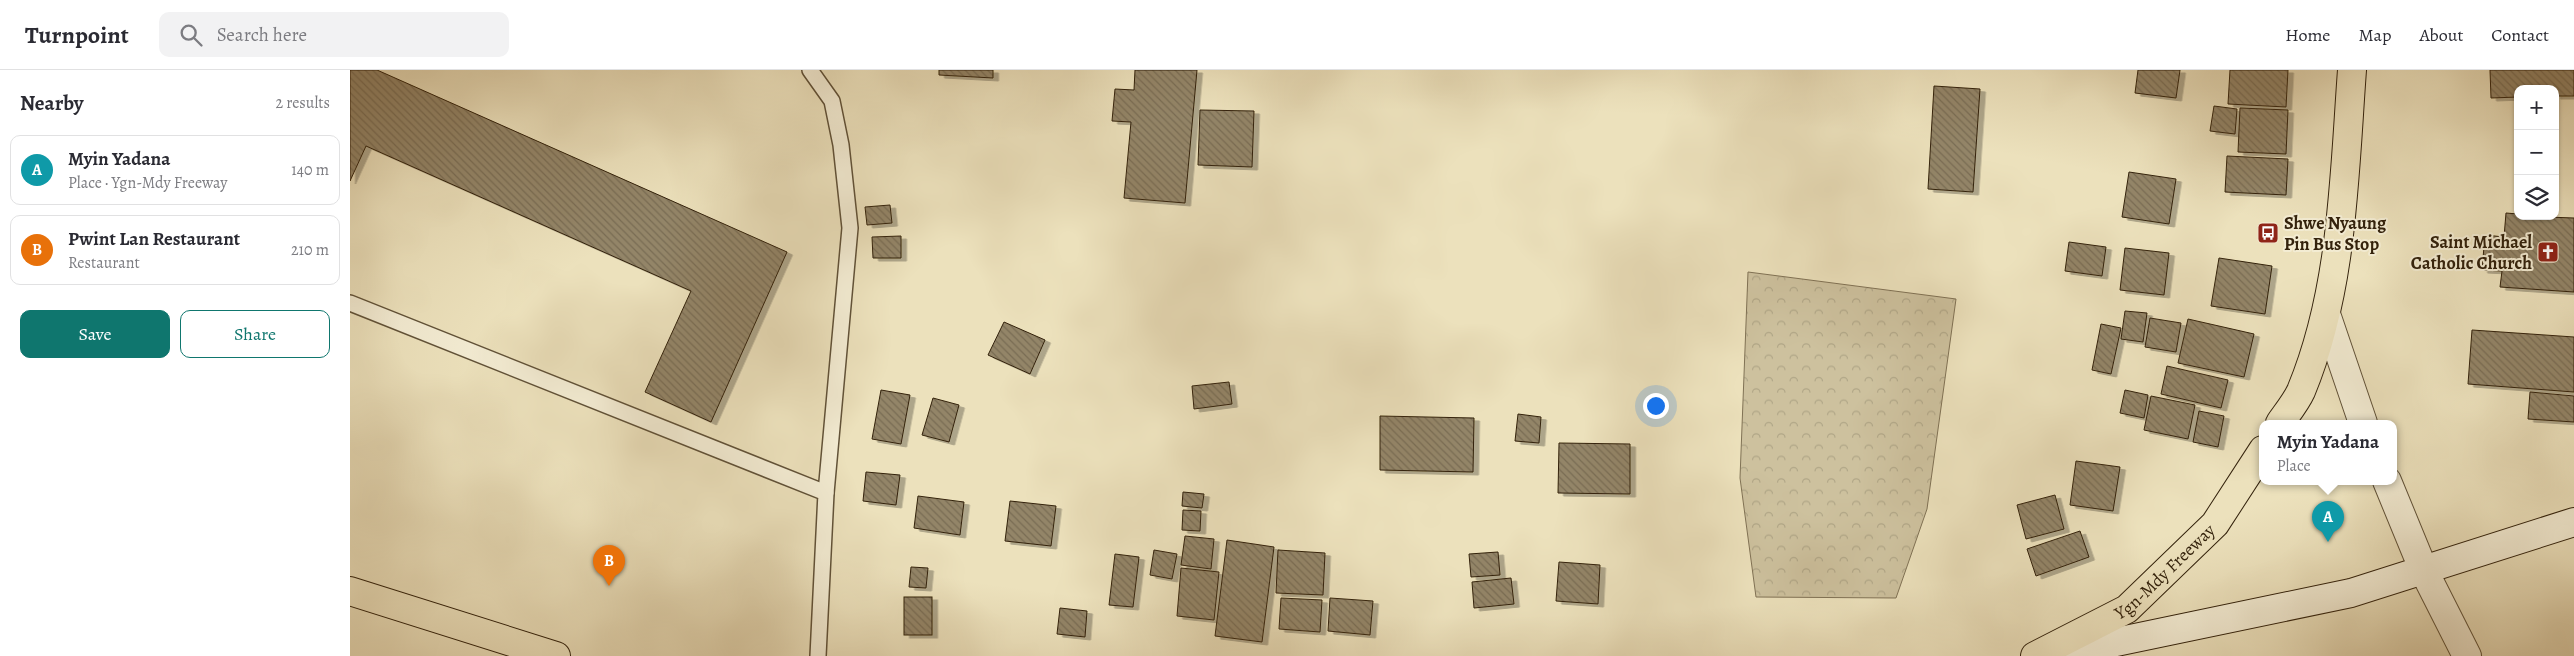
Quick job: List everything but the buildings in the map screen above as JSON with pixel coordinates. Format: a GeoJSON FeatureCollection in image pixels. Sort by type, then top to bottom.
{"type":"FeatureCollection","features":[{"type":"Feature","properties":{"kind":"main road"},"geometry":{"type":"LineString","coordinates":[[2282,420],[2300,393],[2326,314],[2342,214],[2352,70]]}},
{"type":"Feature","properties":{"kind":"main road"},"geometry":{"type":"LineString","coordinates":[[2326,314],[2362,420]]}},
{"type":"Feature","properties":{"kind":"main road","name":"Ygn-Mdy Freeway"},"geometry":{"type":"LineString","coordinates":[[2035,656],[2127,608],[2215,524],[2259,456]]}},
{"type":"Feature","properties":{"kind":"main road"},"geometry":{"type":"LineString","coordinates":[[2389,485],[2424,571],[2467,656]]}},
{"type":"Feature","properties":{"kind":"main road"},"geometry":{"type":"LineString","coordinates":[[2049,656],[2351,594],[2574,522]]}},
{"type":"Feature","properties":{"kind":"main road"},"geometry":{"type":"LineString","coordinates":[[350,591],[556,656]]}},
{"type":"Feature","properties":{"kind":"lane"},"geometry":{"type":"LineString","coordinates":[[810,70],[832,101],[841,145],[850,228],[826,493],[818,656]]}},
{"type":"Feature","properties":{"kind":"lane"},"geometry":{"type":"LineString","coordinates":[[350,303],[826,493]]}},
{"type":"Feature","properties":{"kind":"green space"},"geometry":{"type":"Polygon","coordinates":[[[1748,272],[1956,299],[1927,509],[1896,598],[1756,597],[1740,478],[1748,272]]]}},
{"type":"Feature","properties":{"kind":"place","name":"Shwe Nyaung Pin Bus Stop"},"geometry":{"type":"Point","coordinates":[2268,233]}},
{"type":"Feature","properties":{"kind":"place","name":"Saint Michael Catholic Church"},"geometry":{"type":"Point","coordinates":[2548,252]}},
{"type":"Feature","properties":{"kind":"place","name":"Myin Yadana"},"geometry":{"type":"Point","coordinates":[2328,542]}},
{"type":"Feature","properties":{"kind":"place","name":"Pwint Lan Restaurant"},"geometry":{"type":"Point","coordinates":[609,586]}}]}
